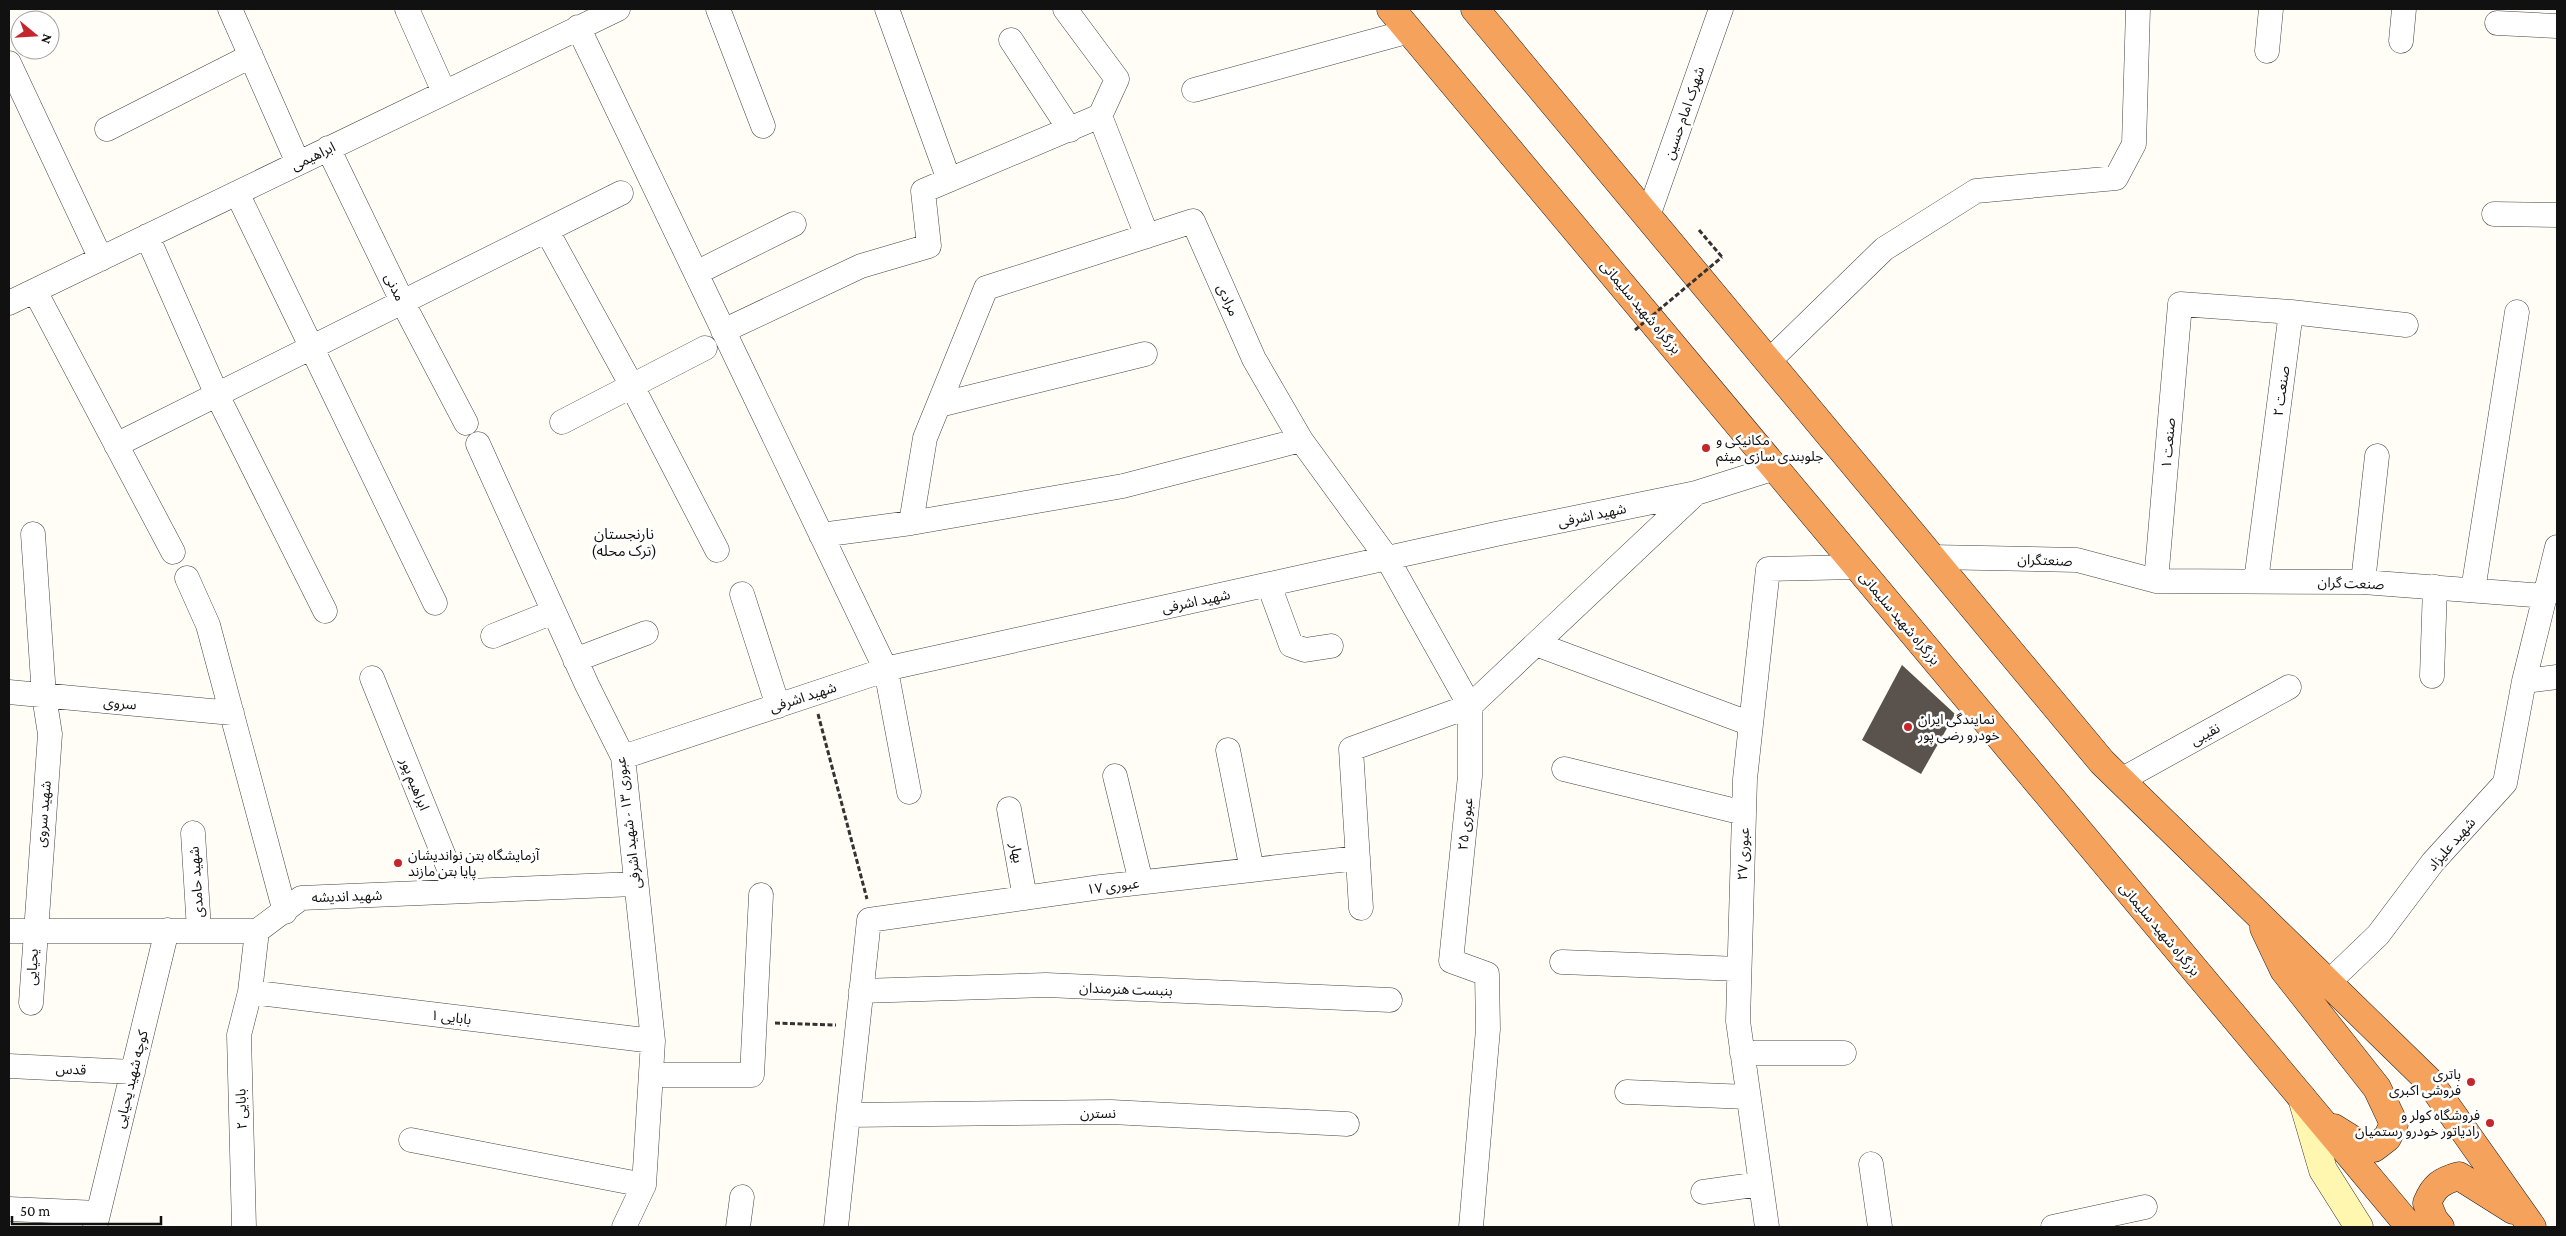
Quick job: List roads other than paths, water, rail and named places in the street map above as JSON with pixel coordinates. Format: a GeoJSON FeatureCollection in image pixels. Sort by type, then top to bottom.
{"type":"FeatureCollection","features":[{"type":"Feature","properties":{"kind":"highway","name":"بزرگراه شهید سلیمانی"},"geometry":{"type":"LineString","coordinates":[[1391,9],[2410,1227]]}},
{"type":"Feature","properties":{"kind":"highway"},"geometry":{"type":"LineString","coordinates":[[1475,9],[2102,762],[2429,1081],[2530,1223]]}},
{"type":"Feature","properties":{"kind":"highway"},"geometry":{"type":"LineString","coordinates":[[2254,910],[2284,970],[2377,1088],[2394,1124],[2387,1138],[2374,1148],[2358,1143],[2308,1105]]}},
{"type":"Feature","properties":{"kind":"highway"},"geometry":{"type":"LineString","coordinates":[[2440,1227],[2434,1220],[2427,1202],[2433,1189],[2444,1180],[2459,1176],[2492,1195],[2530,1223]]}},
{"type":"Feature","properties":{"kind":"main road"},"geometry":{"type":"LineString","coordinates":[[2308,1105],[2323,1170],[2359,1227]]}},
{"type":"Feature","properties":{"kind":"street"},"geometry":{"type":"LineString","coordinates":[[230,9],[298,163]]}},
{"type":"Feature","properties":{"kind":"street"},"geometry":{"type":"LineString","coordinates":[[407,9],[444,92]]}},
{"type":"Feature","properties":{"kind":"street","name":"ابراهیمی"},"geometry":{"type":"LineString","coordinates":[[9,303],[618,9]]}},
{"type":"Feature","properties":{"kind":"street"},"geometry":{"type":"LineString","coordinates":[[718,9],[763,126]]}},
{"type":"Feature","properties":{"kind":"street"},"geometry":{"type":"LineString","coordinates":[[887,9],[949,180]]}},
{"type":"Feature","properties":{"kind":"street"},"geometry":{"type":"LineString","coordinates":[[723,331],[861,266],[929,246],[923,191],[1100,116],[1118,80],[1064,9]]}},
{"type":"Feature","properties":{"kind":"street","name":"شهرک امام حسین"},"geometry":{"type":"LineString","coordinates":[[1648,216],[1721,9]]}},
{"type":"Feature","properties":{"kind":"street"},"geometry":{"type":"LineString","coordinates":[[1768,361],[1884,249],[1976,191],[2116,178],[2134,144],[2138,9]]}},
{"type":"Feature","properties":{"kind":"street"},"geometry":{"type":"LineString","coordinates":[[2267,51],[2270,9]]}},
{"type":"Feature","properties":{"kind":"street"},"geometry":{"type":"LineString","coordinates":[[2401,41],[2404,9]]}},
{"type":"Feature","properties":{"kind":"street"},"geometry":{"type":"LineString","coordinates":[[2497,23],[2557,26]]}},
{"type":"Feature","properties":{"kind":"street"},"geometry":{"type":"LineString","coordinates":[[578,27],[886,670],[909,792]]}},
{"type":"Feature","properties":{"kind":"street"},"geometry":{"type":"LineString","coordinates":[[1194,90],[1410,31]]}},
{"type":"Feature","properties":{"kind":"street"},"geometry":{"type":"LineString","coordinates":[[1011,40],[1070,130]]}},
{"type":"Feature","properties":{"kind":"street"},"geometry":{"type":"LineString","coordinates":[[107,129],[251,56]]}},
{"type":"Feature","properties":{"kind":"street"},"geometry":{"type":"LineString","coordinates":[[9,63],[101,259]]}},
{"type":"Feature","properties":{"kind":"street"},"geometry":{"type":"LineString","coordinates":[[1100,116],[1147,236]]}},
{"type":"Feature","properties":{"kind":"street","name":"مدنی"},"geometry":{"type":"LineString","coordinates":[[328,148],[403,303],[466,424]]}},
{"type":"Feature","properties":{"kind":"street"},"geometry":{"type":"LineString","coordinates":[[237,192],[435,602]]}},
{"type":"Feature","properties":{"kind":"street"},"geometry":{"type":"LineString","coordinates":[[116,445],[621,193]]}},
{"type":"Feature","properties":{"kind":"street"},"geometry":{"type":"LineString","coordinates":[[2494,214],[2557,215]]}},
{"type":"Feature","properties":{"kind":"street","name":"مرادی"},"geometry":{"type":"LineString","coordinates":[[939,405],[986,288],[1193,221],[1254,359],[1301,440],[1387,558],[1470,706]]}},
{"type":"Feature","properties":{"kind":"street"},"geometry":{"type":"LineString","coordinates":[[696,273],[794,224]]}},
{"type":"Feature","properties":{"kind":"street"},"geometry":{"type":"LineString","coordinates":[[547,230],[632,386],[717,550]]}},
{"type":"Feature","properties":{"kind":"street"},"geometry":{"type":"LineString","coordinates":[[147,236],[217,395],[325,611]]}},
{"type":"Feature","properties":{"kind":"street"},"geometry":{"type":"LineString","coordinates":[[35,291],[173,552]]}},
{"type":"Feature","properties":{"kind":"street","name":"صنعت ۱"},"geometry":{"type":"LineString","coordinates":[[2156,581],[2180,304],[2291,312]]}},
{"type":"Feature","properties":{"kind":"street"},"geometry":{"type":"LineString","coordinates":[[2291,312],[2406,325]]}},
{"type":"Feature","properties":{"kind":"street","name":"صنعت ۲"},"geometry":{"type":"LineString","coordinates":[[2256,581],[2291,312]]}},
{"type":"Feature","properties":{"kind":"street"},"geometry":{"type":"LineString","coordinates":[[2473,590],[2516,312]]}},
{"type":"Feature","properties":{"kind":"street"},"geometry":{"type":"LineString","coordinates":[[562,422],[705,348]]}},
{"type":"Feature","properties":{"kind":"street"},"geometry":{"type":"LineString","coordinates":[[912,522],[925,438],[939,405],[1145,354]]}},
{"type":"Feature","properties":{"kind":"street"},"geometry":{"type":"LineString","coordinates":[[821,535],[912,522],[1123,486],[1301,440]]}},
{"type":"Feature","properties":{"kind":"street","name":"عبوری ۱۳ - شهید اشرفی"},"geometry":{"type":"LineString","coordinates":[[478,444],[575,660],[623,757],[653,1041],[644,1185],[624,1227]]}},
{"type":"Feature","properties":{"kind":"street"},"geometry":{"type":"LineString","coordinates":[[2362,582],[2377,456]]}},
{"type":"Feature","properties":{"kind":"street","name":"شهید اشرفی"},"geometry":{"type":"LineString","coordinates":[[623,757],[886,670],[1387,558],[1696,493],[1775,468]]}},
{"type":"Feature","properties":{"kind":"street"},"geometry":{"type":"LineString","coordinates":[[1361,908],[1351,749],[1470,706],[1696,493]]}},
{"type":"Feature","properties":{"kind":"street","name":"شهید سروی"},"geometry":{"type":"LineString","coordinates":[[33,534],[44,696],[50,734],[34,931]]}},
{"type":"Feature","properties":{"kind":"street"},"geometry":{"type":"LineString","coordinates":[[2546,596],[2557,547]]}},
{"type":"Feature","properties":{"kind":"street","name":"صنعتگران"},"geometry":{"type":"LineString","coordinates":[[1932,558],[2077,560],[2156,581]]}},
{"type":"Feature","properties":{"kind":"street","name":"عبوری ۲۷"},"geometry":{"type":"LineString","coordinates":[[1767,1227],[1738,1021],[1744,813],[1751,724],[1768,569],[1857,566]]}},
{"type":"Feature","properties":{"kind":"street"},"geometry":{"type":"LineString","coordinates":[[186,578],[208,625],[285,912]]}},
{"type":"Feature","properties":{"kind":"street","name":"صنعت گران"},"geometry":{"type":"LineString","coordinates":[[2156,581],[2362,582],[2546,596]]}},
{"type":"Feature","properties":{"kind":"street"},"geometry":{"type":"LineString","coordinates":[[1269,585],[1291,645],[1305,650],[1331,646]]}},
{"type":"Feature","properties":{"kind":"street"},"geometry":{"type":"LineString","coordinates":[[2432,676],[2435,587]]}},
{"type":"Feature","properties":{"kind":"street"},"geometry":{"type":"LineString","coordinates":[[742,594],[778,706]]}},
{"type":"Feature","properties":{"kind":"street","name":"شهید علیزاد"},"geometry":{"type":"LineString","coordinates":[[2328,982],[2378,934],[2433,862],[2505,783],[2524,681],[2546,596]]}},
{"type":"Feature","properties":{"kind":"street"},"geometry":{"type":"LineString","coordinates":[[493,636],[553,612]]}},
{"type":"Feature","properties":{"kind":"street"},"geometry":{"type":"LineString","coordinates":[[575,660],[646,633]]}},
{"type":"Feature","properties":{"kind":"street"},"geometry":{"type":"LineString","coordinates":[[1536,644],[1751,724]]}},
{"type":"Feature","properties":{"kind":"street","name":"ابراهیم پور"},"geometry":{"type":"LineString","coordinates":[[372,678],[458,891]]}},
{"type":"Feature","properties":{"kind":"street"},"geometry":{"type":"LineString","coordinates":[[2524,681],[2557,678]]}},
{"type":"Feature","properties":{"kind":"street","name":"نقیبی"},"geometry":{"type":"LineString","coordinates":[[2122,780],[2288,687]]}},
{"type":"Feature","properties":{"kind":"street","name":"سروی"},"geometry":{"type":"LineString","coordinates":[[9,692],[232,713]]}},
{"type":"Feature","properties":{"kind":"street","name":"عبوری ۲۵"},"geometry":{"type":"LineString","coordinates":[[1470,706],[1470,776],[1452,961],[1487,974],[1488,1029],[1471,1227]]}},
{"type":"Feature","properties":{"kind":"street"},"geometry":{"type":"LineString","coordinates":[[1228,750],[1252,870]]}},
{"type":"Feature","properties":{"kind":"street"},"geometry":{"type":"LineString","coordinates":[[1564,769],[1744,813]]}},
{"type":"Feature","properties":{"kind":"street"},"geometry":{"type":"LineString","coordinates":[[1115,776],[1141,882]]}},
{"type":"Feature","properties":{"kind":"street","name":"بهار"},"geometry":{"type":"LineString","coordinates":[[1009,809],[1025,898]]}},
{"type":"Feature","properties":{"kind":"street","name":"شهید حامدی"},"geometry":{"type":"LineString","coordinates":[[193,833],[199,930]]}},
{"type":"Feature","properties":{"kind":"street","name":"عبوری ۱۷"},"geometry":{"type":"LineString","coordinates":[[861,991],[869,920],[1141,882],[1358,858]]}},
{"type":"Feature","properties":{"kind":"street","name":"شهید اندیشه"},"geometry":{"type":"LineString","coordinates":[[257,931],[285,912],[301,898],[635,884]]}},
{"type":"Feature","properties":{"kind":"street"},"geometry":{"type":"LineString","coordinates":[[651,1076],[752,1075],[761,895]]}},
{"type":"Feature","properties":{"kind":"street","name":"کوچه شهید یحیایی"},"geometry":{"type":"LineString","coordinates":[[97,1220],[167,930]]}},
{"type":"Feature","properties":{"kind":"street"},"geometry":{"type":"LineString","coordinates":[[9,931],[257,931]]}},
{"type":"Feature","properties":{"kind":"street","name":"یحیایی"},"geometry":{"type":"LineString","coordinates":[[31,1004],[34,931]]}},
{"type":"Feature","properties":{"kind":"street","name":"بابایی ۲"},"geometry":{"type":"LineString","coordinates":[[244,1227],[239,1035],[250,992],[257,931]]}},
{"type":"Feature","properties":{"kind":"street"},"geometry":{"type":"LineString","coordinates":[[1562,962],[1739,969]]}},
{"type":"Feature","properties":{"kind":"street","name":"بنبست هنرمندان"},"geometry":{"type":"LineString","coordinates":[[861,991],[1046,985],[1390,1000]]}},
{"type":"Feature","properties":{"kind":"street"},"geometry":{"type":"LineString","coordinates":[[836,1227],[861,991]]}},
{"type":"Feature","properties":{"kind":"street","name":"بابایی ۱"},"geometry":{"type":"LineString","coordinates":[[250,992],[653,1041]]}},
{"type":"Feature","properties":{"kind":"street"},"geometry":{"type":"LineString","coordinates":[[1742,1053],[1844,1053]]}},
{"type":"Feature","properties":{"kind":"street","name":"قدس"},"geometry":{"type":"LineString","coordinates":[[9,1066],[133,1072]]}},
{"type":"Feature","properties":{"kind":"street"},"geometry":{"type":"LineString","coordinates":[[1627,1092],[1748,1097]]}},
{"type":"Feature","properties":{"kind":"street","name":"نسترن"},"geometry":{"type":"LineString","coordinates":[[849,1115],[1111,1112],[1347,1124]]}},
{"type":"Feature","properties":{"kind":"street"},"geometry":{"type":"LineString","coordinates":[[411,1140],[644,1185]]}},
{"type":"Feature","properties":{"kind":"street"},"geometry":{"type":"LineString","coordinates":[[1872,1164],[1880,1227]]}},
{"type":"Feature","properties":{"kind":"street"},"geometry":{"type":"LineString","coordinates":[[1703,1192],[1760,1184]]}},
{"type":"Feature","properties":{"kind":"street"},"geometry":{"type":"LineString","coordinates":[[738,1227],[742,1197]]}},
{"type":"Feature","properties":{"kind":"street"},"geometry":{"type":"LineString","coordinates":[[2053,1227],[2145,1207]]}},
{"type":"Feature","properties":{"kind":"street"},"geometry":{"type":"LineString","coordinates":[[9,1209],[97,1220]]}},
{"type":"Feature","properties":{"kind":"place","name":"مکانیکی و جلوبندی سازی میثم"},"geometry":{"type":"Point","coordinates":[1706,448]}},
{"type":"Feature","properties":{"kind":"place","name":"نمایندگی ایران خودرو رضی پور"},"geometry":{"type":"Point","coordinates":[1908,727]}},
{"type":"Feature","properties":{"kind":"place","name":"آزمایشگاه بتن نواندیشان پایا بتن مازند"},"geometry":{"type":"Point","coordinates":[398,863]}},
{"type":"Feature","properties":{"kind":"place","name":"باتری فروشی اکبری"},"geometry":{"type":"Point","coordinates":[2471,1082]}},
{"type":"Feature","properties":{"kind":"place","name":"فروشگاه کولر و رادیاتور خودرو رستمیان"},"geometry":{"type":"Point","coordinates":[2490,1123]}},
{"type":"Feature","properties":{"kind":"district","name":"نارنجستان (ترک محله)"},"geometry":{"type":"Point","coordinates":[624,542]}}]}
